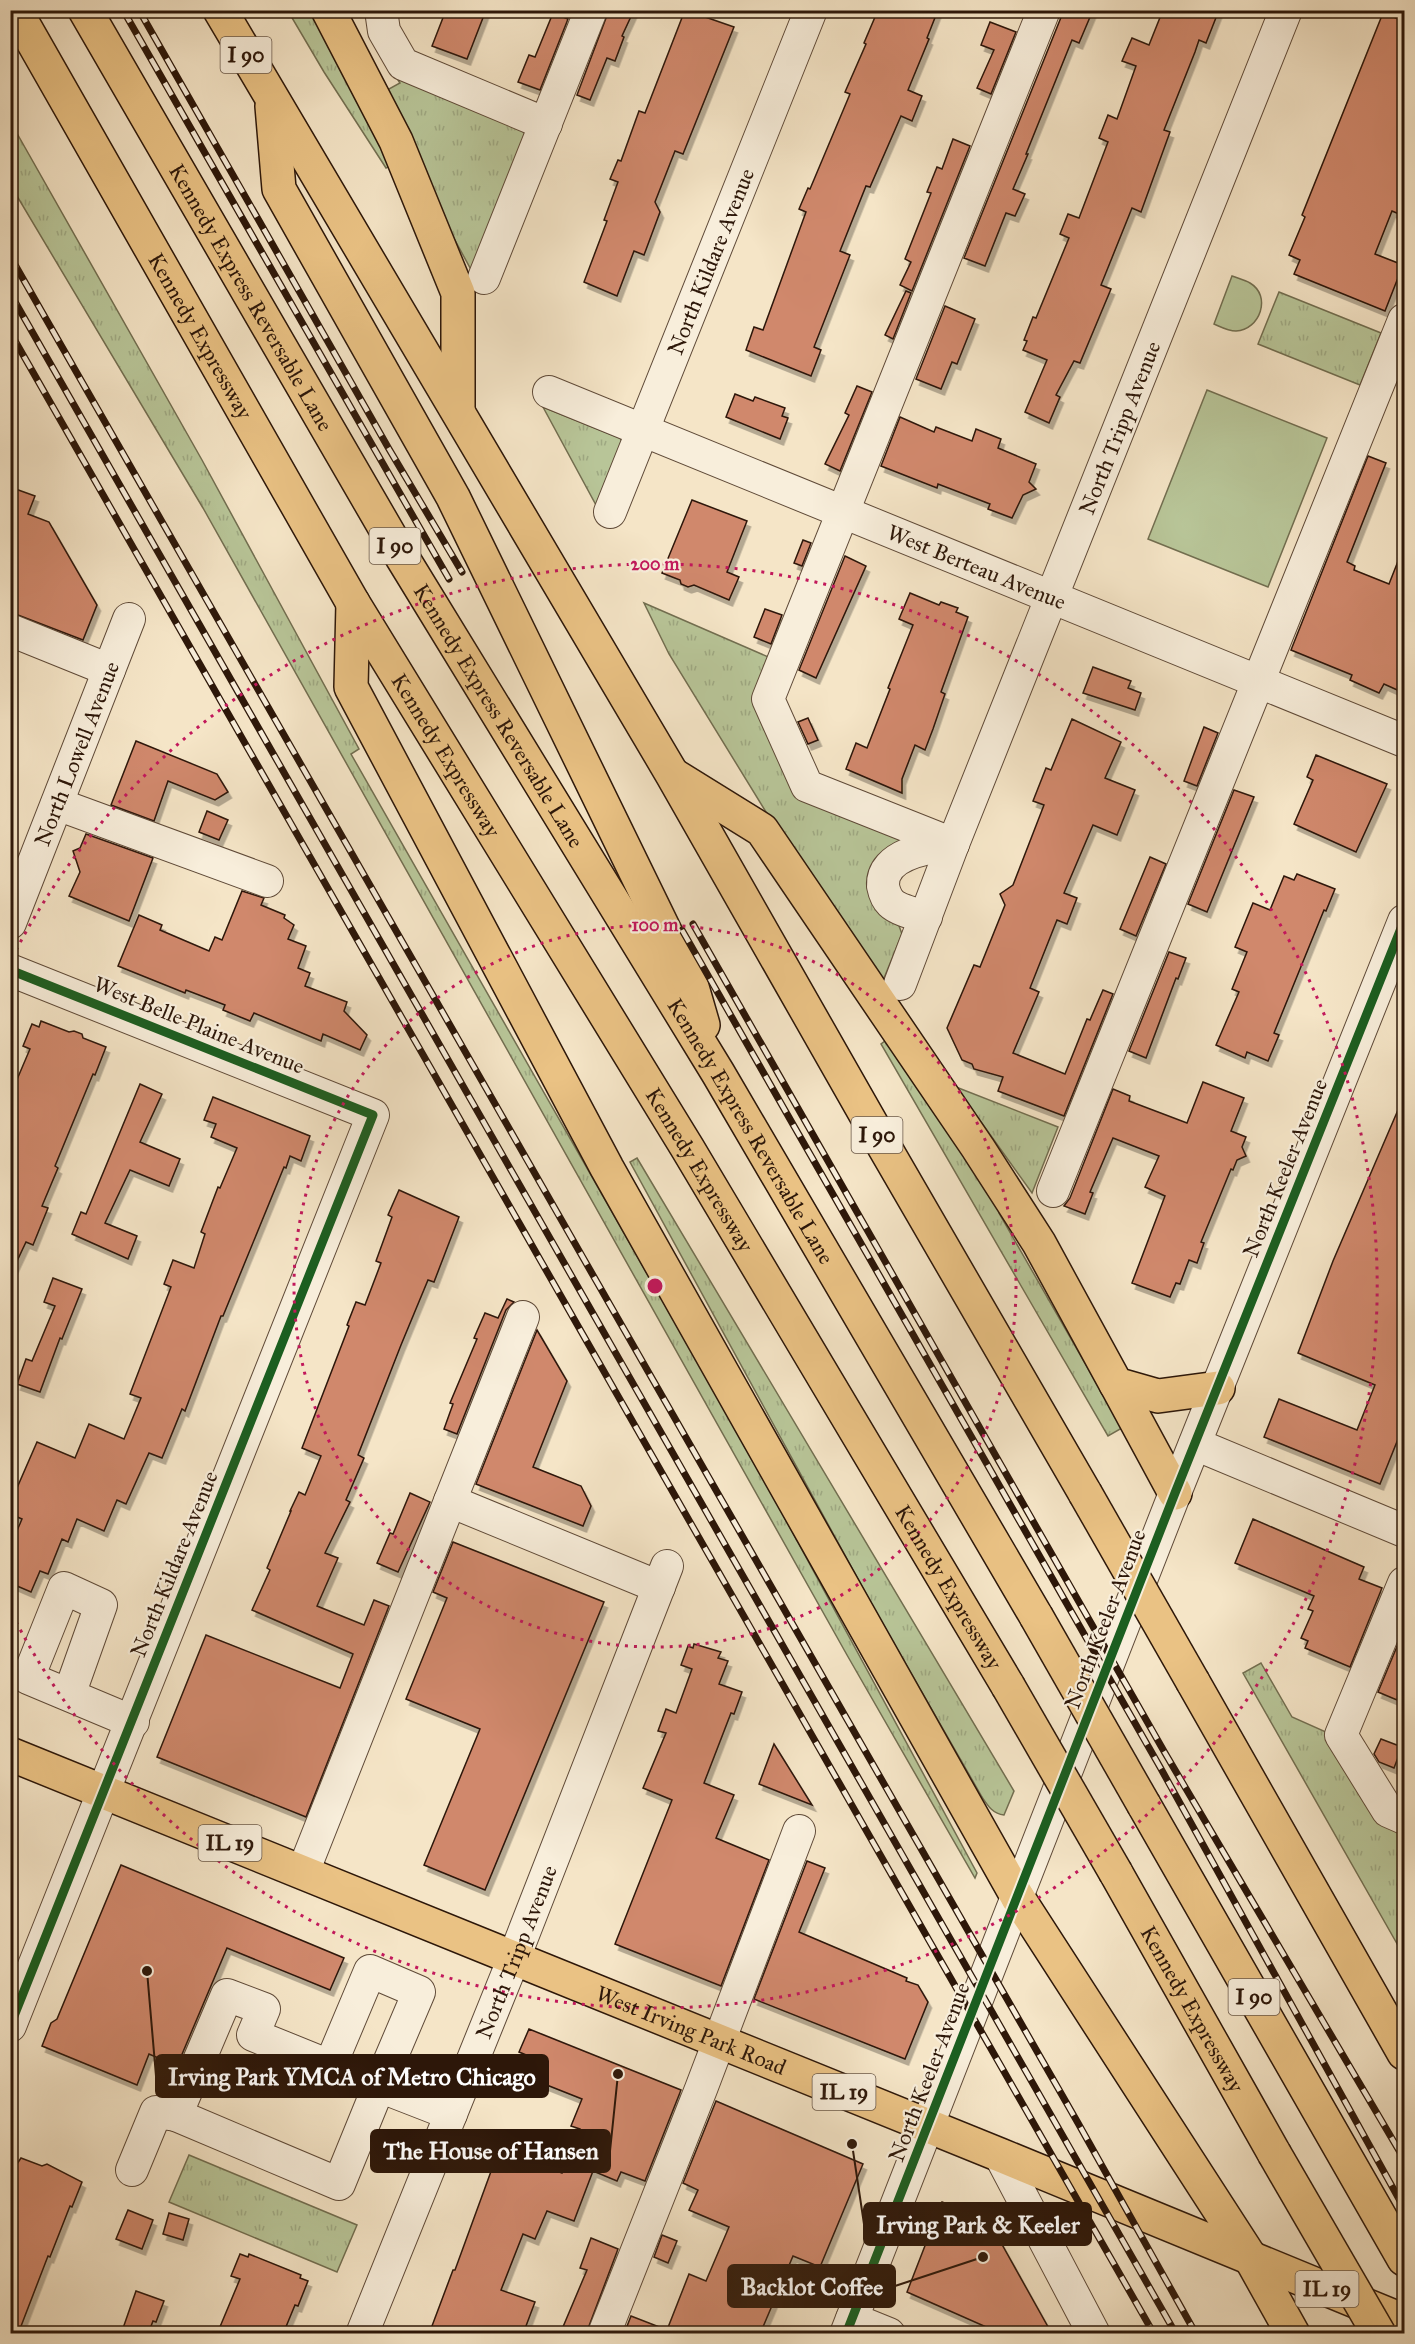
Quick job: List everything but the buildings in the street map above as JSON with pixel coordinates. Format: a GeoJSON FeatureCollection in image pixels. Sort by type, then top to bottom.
{"type":"FeatureCollection","features":[{"type":"Feature","properties":{"kind":"main road","name":"Kennedy Express Reversable Lane"},"geometry":{"type":"LineString","coordinates":[[85,10],[402,557],[718,1073],[1036,1616],[1404,2259]]}},
{"type":"Feature","properties":{"kind":"main road","name":"I 90"},"geometry":{"type":"LineString","coordinates":[[219,10],[672,774],[1404,2053]]}},
{"type":"Feature","properties":{"kind":"main road"},"geometry":{"type":"LineString","coordinates":[[328,10],[396,141],[459,293],[458,411]]}},
{"type":"Feature","properties":{"kind":"main road","name":"Kennedy Expressway"},"geometry":{"type":"LineString","coordinates":[[20,18],[353,603],[682,1139],[1008,1686],[1379,2334]]}},
{"type":"Feature","properties":{"kind":"main road","name":"I 90"},"geometry":{"type":"LineString","coordinates":[[272,100],[279,189],[453,497],[692,987],[718,1073]]}},
{"type":"Feature","properties":{"kind":"main road"},"geometry":{"type":"LineString","coordinates":[[353,603],[351,687],[608,1168],[1018,1898],[1251,2257],[1293,2334]]}},
{"type":"Feature","properties":{"kind":"main road"},"geometry":{"type":"LineString","coordinates":[[672,774],[762,830],[978,1148],[1039,1243],[1175,1493]]}},
{"type":"Feature","properties":{"kind":"main road"},"geometry":{"type":"LineString","coordinates":[[1116,1384],[1158,1396],[1218,1388]]}},
{"type":"Feature","properties":{"kind":"main road","name":"West Irving Park Road"},"geometry":{"type":"LineString","coordinates":[[10,1754],[719,2040],[1404,2321]]}},
{"type":"Feature","properties":{"kind":"street"},"geometry":{"type":"LineString","coordinates":[[381,10],[384,31],[403,64],[546,124]]}},
{"type":"Feature","properties":{"kind":"street"},"geometry":{"type":"LineString","coordinates":[[484,278],[591,10]]}},
{"type":"Feature","properties":{"kind":"street","name":"North Kildare Avenue"},"geometry":{"type":"LineString","coordinates":[[610,512],[811,10]]}},
{"type":"Feature","properties":{"kind":"street"},"geometry":{"type":"LineString","coordinates":[[953,844],[807,786],[768,699],[1044,10]]}},
{"type":"Feature","properties":{"kind":"street","name":"North Tripp Avenue"},"geometry":{"type":"LineString","coordinates":[[900,984],[953,844],[1286,10]]}},
{"type":"Feature","properties":{"kind":"street"},"geometry":{"type":"LineString","coordinates":[[1053,1191],[1404,320]]}},
{"type":"Feature","properties":{"kind":"street","name":"West Berteau Avenue"},"geometry":{"type":"LineString","coordinates":[[549,392],[1404,741]]}},
{"type":"Feature","properties":{"kind":"street","name":"North Lowell Avenue"},"geometry":{"type":"LineString","coordinates":[[10,923],[129,619]]}},
{"type":"Feature","properties":{"kind":"street"},"geometry":{"type":"LineString","coordinates":[[10,630],[109,670]]}},
{"type":"Feature","properties":{"kind":"street"},"geometry":{"type":"LineString","coordinates":[[57,804],[267,881]]}},
{"type":"Feature","properties":{"kind":"street"},"geometry":{"type":"LineString","coordinates":[[926,918],[892,904],[884,891],[883,878],[891,864],[922,849],[953,844]]}},
{"type":"Feature","properties":{"kind":"street","name":"North Keeler Avenue"},"geometry":{"type":"LineString","coordinates":[[849,2326],[1175,1493],[1404,921]]}},
{"type":"Feature","properties":{"kind":"street","name":"West Belle Plaine Avenue"},"geometry":{"type":"LineString","coordinates":[[10,970],[373,1115]]}},
{"type":"Feature","properties":{"kind":"street","name":"North Kildare Avenue"},"geometry":{"type":"LineString","coordinates":[[10,2026],[373,1115]]}},
{"type":"Feature","properties":{"kind":"street"},"geometry":{"type":"LineString","coordinates":[[303,1872],[522,1317]]}},
{"type":"Feature","properties":{"kind":"street"},"geometry":{"type":"LineString","coordinates":[[1195,1444],[1404,1530]]}},
{"type":"Feature","properties":{"kind":"street","name":"North Tripp Avenue"},"geometry":{"type":"LineString","coordinates":[[362,2334],[514,1958],[663,1577],[450,1501]]}},
{"type":"Feature","properties":{"kind":"street"},"geometry":{"type":"LineString","coordinates":[[1404,1583],[1341,1735],[1388,1811],[1404,1818]]}},
{"type":"Feature","properties":{"kind":"street"},"geometry":{"type":"LineString","coordinates":[[69,1695],[132,1722]]}},
{"type":"Feature","properties":{"kind":"street"},"geometry":{"type":"LineString","coordinates":[[604,2334],[800,1831]]}},
{"type":"Feature","properties":{"kind":"street"},"geometry":{"type":"LineString","coordinates":[[132,2170],[156,2112],[176,2115],[339,2184],[419,1992],[370,1971],[330,2066]]}},
{"type":"Feature","properties":{"kind":"street"},"geometry":{"type":"LineString","coordinates":[[176,2115],[227,1995],[264,2009],[253,2035],[451,2114]]}},
{"type":"Feature","properties":{"kind":"street"},"geometry":{"type":"LineString","coordinates":[[1000,2155],[1094,2334]]}},
{"type":"Feature","properties":{"kind":"street"},"geometry":{"type":"LineString","coordinates":[[849,2326],[889,2334]]}},
{"type":"Feature","properties":{"kind":"green space"},"geometry":{"type":"Polygon","coordinates":[[[288,11],[314,11],[393,165],[386,168],[288,11]]]}},
{"type":"Feature","properties":{"kind":"green space"},"geometry":{"type":"Polygon","coordinates":[[[396,77],[514,121],[525,134],[475,277],[444,220],[387,90],[400,83],[396,77]]]}},
{"type":"Feature","properties":{"kind":"green space"},"geometry":{"type":"Polygon","coordinates":[[[10,121],[202,460],[359,749],[351,754],[755,1463],[977,1873],[975,1878],[847,1655],[203,508],[11,186],[10,121]]]}},
{"type":"Feature","properties":{"kind":"green space"},"geometry":{"type":"Polygon","coordinates":[[[1232,276],[1248,282],[1257,289],[1262,304],[1257,319],[1244,329],[1236,331],[1214,324],[1232,276]]]}},
{"type":"Feature","properties":{"kind":"green space"},"geometry":{"type":"Polygon","coordinates":[[[1279,292],[1381,333],[1360,385],[1258,344],[1279,292]]]}},
{"type":"Feature","properties":{"kind":"green space"},"geometry":{"type":"Polygon","coordinates":[[[1207,390],[1327,438],[1268,587],[1148,539],[1207,390]]]}},
{"type":"Feature","properties":{"kind":"green space"},"geometry":{"type":"Polygon","coordinates":[[[543,407],[620,438],[622,442],[596,505],[543,407]]]}},
{"type":"Feature","properties":{"kind":"green space"},"geometry":{"type":"Polygon","coordinates":[[[644,603],[773,659],[800,790],[902,839],[897,845],[898,923],[902,934],[882,983],[785,843],[669,654],[644,603]]]}},
{"type":"Feature","properties":{"kind":"green space"},"geometry":{"type":"Polygon","coordinates":[[[889,1038],[1002,1209],[999,1213],[1122,1428],[1108,1436],[881,1044],[889,1038]]]}},
{"type":"Feature","properties":{"kind":"green space"},"geometry":{"type":"Polygon","coordinates":[[[956,1087],[1058,1127],[1032,1193],[956,1087]]]}},
{"type":"Feature","properties":{"kind":"green space"},"geometry":{"type":"Polygon","coordinates":[[[637,1158],[1014,1791],[1004,1815],[994,1811],[982,1797],[876,1612],[630,1162],[637,1158]]]}},
{"type":"Feature","properties":{"kind":"green space"},"geometry":{"type":"Polygon","coordinates":[[[1261,1663],[1292,1717],[1335,1736],[1404,1823],[1404,1956],[1243,1673],[1261,1663]]]}},
{"type":"Feature","properties":{"kind":"green space"},"geometry":{"type":"Polygon","coordinates":[[[189,2155],[357,2225],[337,2272],[169,2202],[189,2155]]]}},
{"type":"Feature","properties":{"kind":"railway"},"geometry":{"type":"LineString","coordinates":[[123,10],[449,579]]}},
{"type":"Feature","properties":{"kind":"railway"},"geometry":{"type":"LineString","coordinates":[[139,10],[389,449],[462,572]]}},
{"type":"Feature","properties":{"kind":"railway"},"geometry":{"type":"LineString","coordinates":[[10,256],[1078,2123],[1196,2334]]}},
{"type":"Feature","properties":{"kind":"railway"},"geometry":{"type":"LineString","coordinates":[[10,293],[1176,2334]]}},
{"type":"Feature","properties":{"kind":"railway"},"geometry":{"type":"LineString","coordinates":[[10,332],[1154,2334]]}},
{"type":"Feature","properties":{"kind":"railway"},"geometry":{"type":"LineString","coordinates":[[693,924],[1165,1753],[1404,2159]]}},
{"type":"Feature","properties":{"kind":"railway"},"geometry":{"type":"LineString","coordinates":[[682,930],[1160,1767],[1404,2208]]}},
{"type":"Feature","properties":{"kind":"cycle path"},"geometry":{"type":"LineString","coordinates":[[846,2334],[1175,1493],[1404,921]]}},
{"type":"Feature","properties":{"kind":"cycle path"},"geometry":{"type":"LineString","coordinates":[[10,970],[373,1115],[10,2026]]}},
{"type":"Feature","properties":{"kind":"place","name":"Irving Park YMCA of Metro Chicago"},"geometry":{"type":"Point","coordinates":[147,1971]}},
{"type":"Feature","properties":{"kind":"place","name":"The House of Hansen"},"geometry":{"type":"Point","coordinates":[618,2074]}},
{"type":"Feature","properties":{"kind":"place","name":"Irving Park & Keeler"},"geometry":{"type":"Point","coordinates":[852,2144]}},
{"type":"Feature","properties":{"kind":"place","name":"Backlot Coffee"},"geometry":{"type":"Point","coordinates":[983,2257]}}]}
